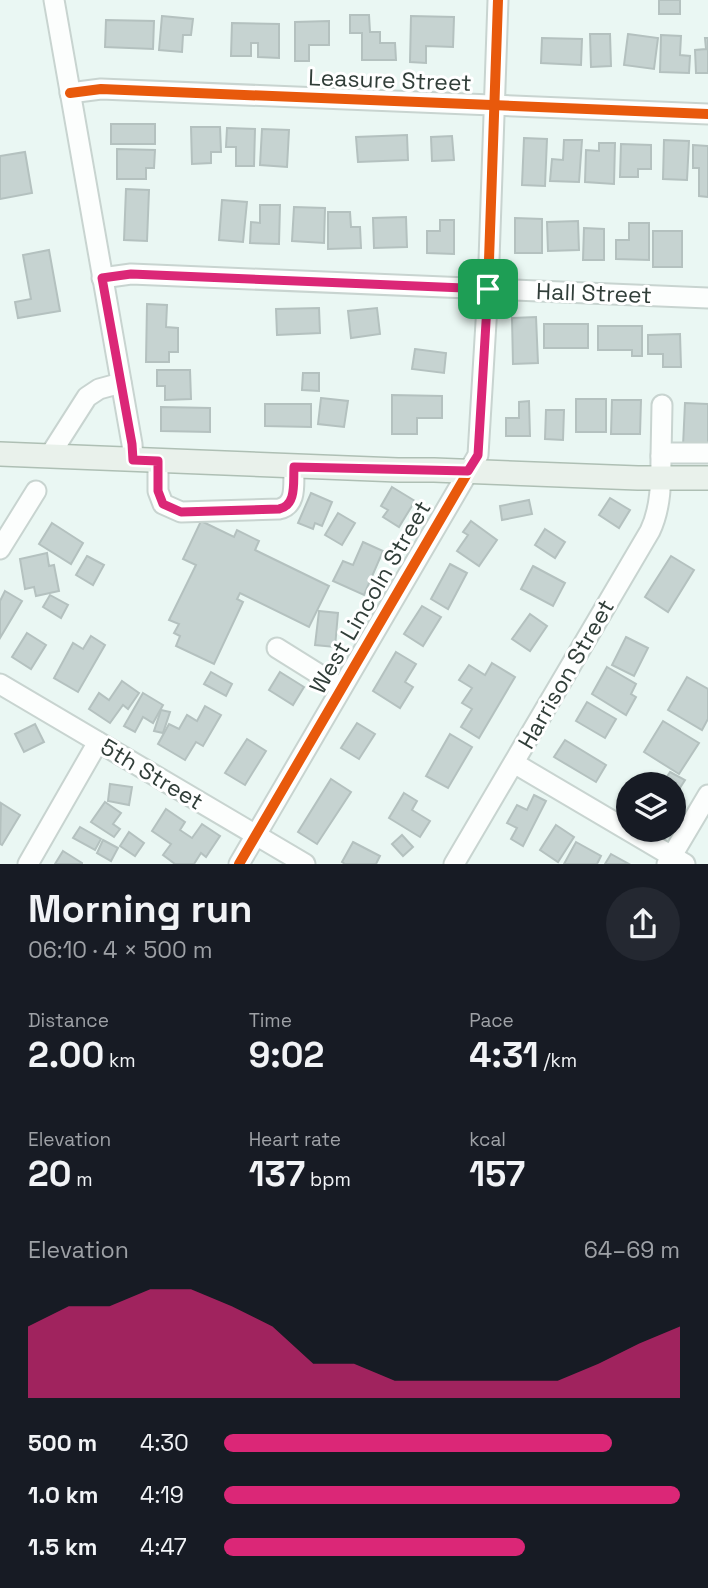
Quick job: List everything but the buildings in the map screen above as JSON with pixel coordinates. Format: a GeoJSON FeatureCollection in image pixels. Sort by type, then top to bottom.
{"type":"FeatureCollection","features":[{"type":"Feature","properties":{"kind":"main road"},"geometry":{"type":"LineString","coordinates":[[0,454],[294,467],[468,471],[661,467],[708,478]]}},
{"type":"Feature","properties":{"kind":"street"},"geometry":{"type":"LineString","coordinates":[[54,0],[133,460]]}},
{"type":"Feature","properties":{"kind":"street","name":"West Lincoln Street"},"geometry":{"type":"LineString","coordinates":[[239,863],[480,450],[498,0]]}},
{"type":"Feature","properties":{"kind":"street","name":"Leasure Street"},"geometry":{"type":"LineString","coordinates":[[70,93],[101,89],[708,114]]}},
{"type":"Feature","properties":{"kind":"street","name":"Hall Street"},"geometry":{"type":"LineString","coordinates":[[102,278],[131,274],[708,298]]}},
{"type":"Feature","properties":{"kind":"street"},"geometry":{"type":"LineString","coordinates":[[50,456],[87,397],[99,389],[121,383]]}},
{"type":"Feature","properties":{"kind":"street","name":"Harrison Street"},"geometry":{"type":"LineString","coordinates":[[454,863],[656,519],[661,467],[662,405]]}},
{"type":"Feature","properties":{"kind":"street"},"geometry":{"type":"LineString","coordinates":[[661,467],[664,453],[708,453]]}},
{"type":"Feature","properties":{"kind":"street"},"geometry":{"type":"LineString","coordinates":[[158,461],[158,491],[163,504],[181,512],[287,507],[292,502],[294,467]]}},
{"type":"Feature","properties":{"kind":"street"},"geometry":{"type":"LineString","coordinates":[[0,549],[36,491]]}},
{"type":"Feature","properties":{"kind":"street"},"geometry":{"type":"LineString","coordinates":[[277,648],[341,688]]}},
{"type":"Feature","properties":{"kind":"street","name":"5th Street"},"geometry":{"type":"LineString","coordinates":[[0,684],[305,863]]}},
{"type":"Feature","properties":{"kind":"street"},"geometry":{"type":"LineString","coordinates":[[28,863],[98,742]]}},
{"type":"Feature","properties":{"kind":"street"},"geometry":{"type":"LineString","coordinates":[[514,763],[675,861],[708,795]]}},
{"type":"Feature","properties":{"kind":"cycle path"},"geometry":{"type":"LineString","coordinates":[[239,864],[478,455],[488,289],[498,0]]}},
{"type":"Feature","properties":{"kind":"cycle path"},"geometry":{"type":"LineString","coordinates":[[70,93],[101,89],[708,114]]}},
{"type":"Feature","properties":{"kind":"route"},"geometry":{"type":"LineString","coordinates":[[131,274],[488,289],[480,450],[468,471],[294,467],[292,502],[287,507],[181,512],[163,504],[158,491],[158,461],[133,460],[102,278],[131,274]]}}]}
